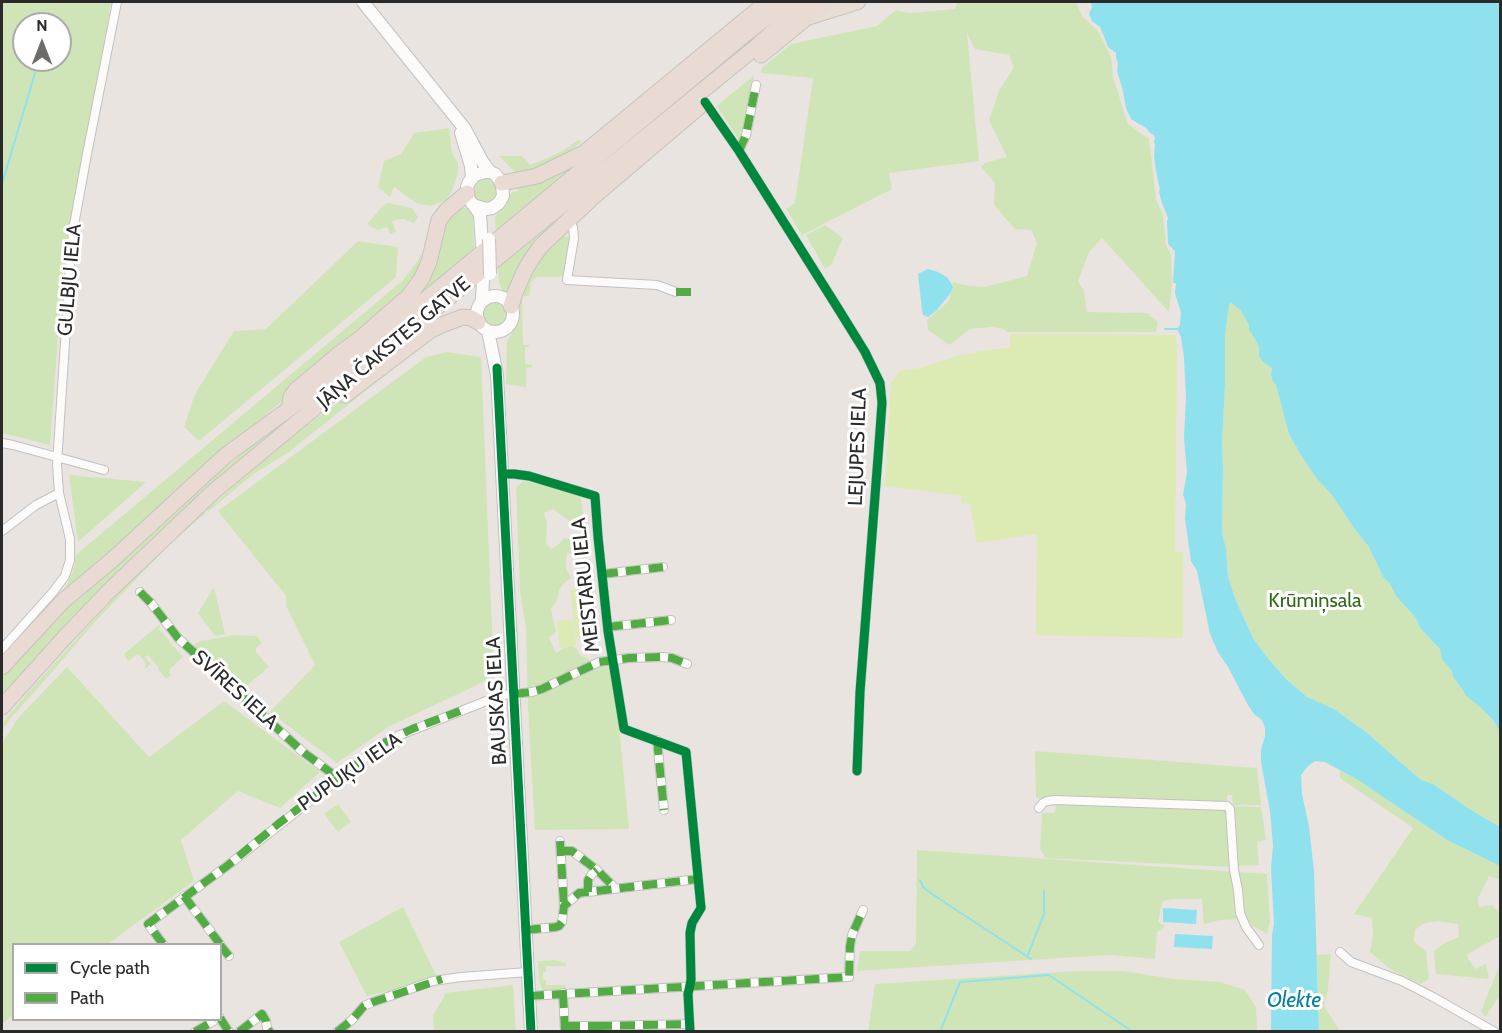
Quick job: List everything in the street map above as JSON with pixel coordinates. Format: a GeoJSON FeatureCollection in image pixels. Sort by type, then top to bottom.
{"type":"FeatureCollection","features":[{"type":"Feature","properties":{"kind":"highway"},"geometry":{"type":"LineString","coordinates":[[502,183],[537,176],[584,153],[767,2]]}},
{"type":"Feature","properties":{"kind":"highway","name":"JĀŅA ČAKSTES GATVE"},"geometry":{"type":"LineString","coordinates":[[2,667],[63,601],[112,560],[226,455],[289,409],[390,329],[786,2]]}},
{"type":"Feature","properties":{"kind":"highway","name":"JĀŅA ČAKSTES GATVE"},"geometry":{"type":"LineString","coordinates":[[2,707],[108,592],[213,492],[756,47],[806,2]]}},
{"type":"Feature","properties":{"kind":"highway"},"geometry":{"type":"LineString","coordinates":[[511,306],[515,292],[531,260],[541,246],[602,190],[826,2]]}},
{"type":"Feature","properties":{"kind":"highway"},"geometry":{"type":"LineString","coordinates":[[289,409],[291,398],[296,390],[409,296],[422,278],[429,262],[439,220],[469,185]]}},
{"type":"Feature","properties":{"kind":"highway"},"geometry":{"type":"LineString","coordinates":[[303,419],[322,411],[375,374],[430,330],[463,317],[471,318],[483,326]]}},
{"type":"Feature","properties":{"kind":"main road"},"geometry":{"type":"LineString","coordinates":[[363,2],[465,129],[482,161],[502,183],[504,191],[502,200],[492,208],[476,206]]}},
{"type":"Feature","properties":{"kind":"main road"},"geometry":{"type":"LineString","coordinates":[[805,19],[858,2]]}},
{"type":"Feature","properties":{"kind":"main road"},"geometry":{"type":"LineString","coordinates":[[457,121],[471,166],[468,198],[480,214],[485,242],[486,277],[482,300],[477,308],[477,317],[483,326],[492,332],[502,330],[509,325],[512,318],[511,306],[503,298],[497,296],[482,300]]}},
{"type":"Feature","properties":{"kind":"main road"},"geometry":{"type":"LineString","coordinates":[[469,185],[480,173],[490,172]]}},
{"type":"Feature","properties":{"kind":"main road"},"geometry":{"type":"LineString","coordinates":[[485,242],[488,218],[492,208]]}},
{"type":"Feature","properties":{"kind":"main road"},"geometry":{"type":"LineString","coordinates":[[486,277],[497,296]]}},
{"type":"Feature","properties":{"kind":"main road","name":"BAUSKAS IELA"},"geometry":{"type":"LineString","coordinates":[[483,326],[497,368]]}},
{"type":"Feature","properties":{"kind":"main road","name":"BAUSKAS IELA"},"geometry":{"type":"LineString","coordinates":[[502,330],[497,368],[531,1032]]}},
{"type":"Feature","properties":{"kind":"street","name":"GULBJU IELA"},"geometry":{"type":"LineString","coordinates":[[2,649],[66,576],[70,560],[70,539],[59,493],[57,457],[69,278],[74,225],[117,2]]}},
{"type":"Feature","properties":{"kind":"street"},"geometry":{"type":"LineString","coordinates":[[739,151],[746,135],[756,85]]}},
{"type":"Feature","properties":{"kind":"street","name":"LEJUPES IELA"},"geometry":{"type":"LineString","coordinates":[[705,102],[739,151],[865,352],[880,383],[882,404],[860,692],[857,771]]}},
{"type":"Feature","properties":{"kind":"street"},"geometry":{"type":"LineString","coordinates":[[567,221],[573,227],[574,238],[567,280],[657,285],[676,292]]}},
{"type":"Feature","properties":{"kind":"street"},"geometry":{"type":"LineString","coordinates":[[2,443],[104,470]]}},
{"type":"Feature","properties":{"kind":"street","name":"MEISTARU IELA"},"geometry":{"type":"LineString","coordinates":[[503,474],[529,476],[595,496],[612,660],[624,729],[657,740]]}},
{"type":"Feature","properties":{"kind":"street"},"geometry":{"type":"LineString","coordinates":[[2,531],[36,505],[59,493]]}},
{"type":"Feature","properties":{"kind":"street"},"geometry":{"type":"LineString","coordinates":[[603,574],[663,567]]}},
{"type":"Feature","properties":{"kind":"street","name":"SVĪRES IELA"},"geometry":{"type":"LineString","coordinates":[[140,592],[178,638],[303,752],[338,778]]}},
{"type":"Feature","properties":{"kind":"street"},"geometry":{"type":"LineString","coordinates":[[608,627],[671,620]]}},
{"type":"Feature","properties":{"kind":"street","name":"PUPUĶU IELA"},"geometry":{"type":"LineString","coordinates":[[162,943],[148,924],[227,866],[386,741],[494,698],[542,689],[599,662],[662,657],[687,664]]}},
{"type":"Feature","properties":{"kind":"street"},"geometry":{"type":"LineString","coordinates":[[563,993],[565,1029],[690,1028],[690,933],[692,923],[701,908],[686,752],[657,740],[664,810]]}},
{"type":"Feature","properties":{"kind":"street"},"geometry":{"type":"LineString","coordinates":[[1039,808],[1042,803],[1055,800],[1227,806],[1230,809],[1234,870],[1240,913],[1246,927],[1259,945]]}},
{"type":"Feature","properties":{"kind":"street"},"geometry":{"type":"LineString","coordinates":[[526,930],[560,926],[562,922],[564,906],[560,841]]}},
{"type":"Feature","properties":{"kind":"street"},"geometry":{"type":"LineString","coordinates":[[561,851],[572,851],[597,870],[615,888]]}},
{"type":"Feature","properties":{"kind":"street"},"geometry":{"type":"LineString","coordinates":[[588,892],[588,880],[597,870]]}},
{"type":"Feature","properties":{"kind":"street"},"geometry":{"type":"LineString","coordinates":[[564,906],[579,893],[698,879]]}},
{"type":"Feature","properties":{"kind":"street"},"geometry":{"type":"LineString","coordinates":[[184,896],[219,943]]}},
{"type":"Feature","properties":{"kind":"street"},"geometry":{"type":"LineString","coordinates":[[529,996],[849,978],[852,935],[863,910]]}},
{"type":"Feature","properties":{"kind":"street"},"geometry":{"type":"LineString","coordinates":[[222,947],[229,956]]}},
{"type":"Feature","properties":{"kind":"street"},"geometry":{"type":"LineString","coordinates":[[1340,952],[1351,962],[1401,981],[1434,997],[1495,1032]]}},
{"type":"Feature","properties":{"kind":"street"},"geometry":{"type":"LineString","coordinates":[[337,1032],[364,1006],[433,981],[528,972]]}},
{"type":"Feature","properties":{"kind":"street"},"geometry":{"type":"LineString","coordinates":[[239,1032],[262,1014],[270,1032]]}},
{"type":"Feature","properties":{"kind":"street"},"geometry":{"type":"LineString","coordinates":[[195,1032],[213,1021]]}},
{"type":"Feature","properties":{"kind":"green space"},"geometry":{"type":"Polygon","coordinates":[[[2,2],[111,2],[64,254],[50,445],[2,433],[2,2]]]}},
{"type":"Feature","properties":{"kind":"green space"},"geometry":{"type":"Polygon","coordinates":[[[773,2],[780,2],[496,233],[495,218],[497,213],[505,207],[511,193],[518,191],[517,188],[540,180],[773,2]]]}},
{"type":"Feature","properties":{"kind":"green space"},"geometry":{"type":"Polygon","coordinates":[[[793,2],[800,2],[177,517],[72,618],[2,695],[2,674],[37,634],[172,512],[793,2]]]}},
{"type":"Feature","properties":{"kind":"green space"},"geometry":{"type":"Polygon","coordinates":[[[957,2],[1076,2],[1082,16],[1098,31],[1111,57],[1113,77],[1128,124],[1149,139],[1156,199],[1163,215],[1166,245],[1171,255],[1172,287],[1169,312],[1102,238],[1089,252],[1078,281],[1084,291],[1087,312],[1147,313],[1158,322],[1156,332],[1007,332],[1004,329],[993,327],[970,329],[950,345],[928,330],[927,320],[949,301],[953,282],[985,287],[1027,276],[1037,243],[1031,230],[1015,229],[994,205],[995,183],[981,167],[985,163],[1007,157],[989,120],[999,91],[1014,67],[1009,55],[975,49],[967,33],[979,161],[889,173],[892,189],[802,235],[786,209],[795,203],[813,78],[761,73],[762,68],[791,44],[877,26],[896,10],[909,13],[955,9],[957,2]]]}},
{"type":"Feature","properties":{"kind":"green space"},"geometry":{"type":"Polygon","coordinates":[[[754,75],[745,133],[740,142],[717,106],[754,75]]]}},
{"type":"Feature","properties":{"kind":"green space"},"geometry":{"type":"Polygon","coordinates":[[[449,128],[452,153],[458,163],[458,173],[452,191],[445,201],[430,206],[416,203],[394,187],[390,197],[378,187],[384,161],[401,154],[414,133],[449,128]]]}},
{"type":"Feature","properties":{"kind":"green space"},"geometry":{"type":"Polygon","coordinates":[[[578,140],[582,141],[564,157],[536,170],[517,174],[499,156],[522,156],[530,165],[561,152],[578,140]]]}},
{"type":"Feature","properties":{"kind":"green space"},"geometry":{"type":"Polygon","coordinates":[[[485,178],[494,182],[498,191],[494,200],[485,204],[476,200],[472,191],[476,182],[485,178]]]}},
{"type":"Feature","properties":{"kind":"green space"},"geometry":{"type":"Polygon","coordinates":[[[594,188],[508,292],[503,291],[499,283],[498,268],[594,188]]]}},
{"type":"Feature","properties":{"kind":"green space"},"geometry":{"type":"Polygon","coordinates":[[[389,203],[412,208],[418,217],[414,223],[403,219],[392,221],[397,231],[390,234],[387,227],[378,230],[367,225],[383,205],[389,203]]]}},
{"type":"Feature","properties":{"kind":"green space"},"geometry":{"type":"Polygon","coordinates":[[[461,208],[467,208],[473,215],[474,251],[392,319],[445,219],[461,208]]]}},
{"type":"Feature","properties":{"kind":"green space"},"geometry":{"type":"Polygon","coordinates":[[[825,225],[843,238],[831,265],[825,269],[806,235],[825,225]]]}},
{"type":"Feature","properties":{"kind":"green space"},"geometry":{"type":"Polygon","coordinates":[[[563,236],[570,238],[563,275],[537,277],[531,282],[529,296],[522,296],[523,345],[530,346],[525,347],[525,364],[532,365],[526,368],[526,387],[506,384],[507,341],[518,321],[520,299],[538,261],[563,236]]]}},
{"type":"Feature","properties":{"kind":"green space"},"geometry":{"type":"Polygon","coordinates":[[[358,241],[398,247],[396,277],[199,441],[184,427],[195,394],[234,331],[266,329],[358,241]]]}},
{"type":"Feature","properties":{"kind":"green space"},"geometry":{"type":"Polygon","coordinates":[[[422,254],[416,280],[291,394],[235,441],[2,657],[64,589],[72,574],[77,554],[402,281],[422,254]]]}},
{"type":"Feature","properties":{"kind":"green space"},"geometry":{"type":"Polygon","coordinates":[[[494,302],[503,306],[507,315],[503,324],[494,328],[485,324],[481,315],[485,306],[494,302]]]}},
{"type":"Feature","properties":{"kind":"green space","name":"Krūmiņsala"},"geometry":{"type":"Polygon","coordinates":[[[1232,303],[1241,311],[1249,325],[1259,347],[1259,356],[1272,368],[1272,380],[1276,385],[1289,434],[1304,460],[1369,547],[1383,577],[1390,584],[1396,596],[1416,618],[1420,628],[1440,649],[1443,659],[1466,696],[1478,704],[1493,720],[1500,732],[1500,827],[1433,784],[1421,780],[1366,732],[1334,709],[1307,697],[1286,679],[1253,638],[1236,601],[1228,576],[1226,548],[1222,533],[1225,336],[1229,304],[1232,303]]]}},
{"type":"Feature","properties":{"kind":"green space"},"geometry":{"type":"Polygon","coordinates":[[[444,328],[289,452],[252,475],[208,512],[206,510],[319,416],[444,328]]]}},
{"type":"Feature","properties":{"kind":"green space"},"geometry":{"type":"Polygon","coordinates":[[[1010,334],[1175,335],[1177,345],[1175,552],[1183,552],[1183,638],[1036,635],[1037,534],[977,543],[970,504],[961,503],[962,496],[885,486],[891,383],[901,370],[922,368],[977,351],[1010,348],[1010,334]]]}},
{"type":"Feature","properties":{"kind":"green space"},"geometry":{"type":"Polygon","coordinates":[[[447,352],[481,357],[494,677],[388,727],[337,763],[270,712],[315,665],[286,606],[286,596],[218,511],[426,357],[447,352]]]}},
{"type":"Feature","properties":{"kind":"green space"},"geometry":{"type":"Polygon","coordinates":[[[69,475],[146,482],[78,542],[69,475]]]}},
{"type":"Feature","properties":{"kind":"green space"},"geometry":{"type":"Polygon","coordinates":[[[524,481],[562,489],[581,497],[584,530],[553,509],[544,513],[547,523],[546,543],[551,549],[564,538],[582,541],[590,553],[567,553],[566,569],[571,578],[559,590],[557,601],[551,609],[556,632],[549,638],[556,653],[571,646],[576,648],[581,656],[587,658],[595,668],[609,666],[619,727],[629,829],[535,830],[526,629],[520,591],[516,487],[524,481]]]}},
{"type":"Feature","properties":{"kind":"green space"},"geometry":{"type":"Polygon","coordinates":[[[204,511],[206,513],[173,541],[92,625],[2,730],[2,723],[117,594],[204,511]]]}},
{"type":"Feature","properties":{"kind":"green space"},"geometry":{"type":"Polygon","coordinates":[[[214,587],[225,634],[215,636],[198,613],[214,587]]]}},
{"type":"Feature","properties":{"kind":"green space"},"geometry":{"type":"Polygon","coordinates":[[[592,588],[598,635],[576,638],[570,590],[592,588]]]}},
{"type":"Feature","properties":{"kind":"green space"},"geometry":{"type":"Polygon","coordinates":[[[573,619],[576,646],[560,648],[557,621],[573,619]]]}},
{"type":"Feature","properties":{"kind":"green space"},"geometry":{"type":"Polygon","coordinates":[[[161,623],[158,631],[160,630],[183,657],[169,670],[171,675],[166,679],[148,655],[145,657],[151,664],[144,670],[146,663],[138,654],[128,661],[124,654],[161,623]]]}},
{"type":"Feature","properties":{"kind":"green space"},"geometry":{"type":"Polygon","coordinates":[[[234,635],[257,636],[262,643],[256,648],[256,652],[269,667],[244,688],[240,688],[191,648],[197,642],[234,635]]]}},
{"type":"Feature","properties":{"kind":"green space"},"geometry":{"type":"Polygon","coordinates":[[[67,667],[149,757],[224,701],[320,772],[280,808],[238,791],[181,840],[194,881],[109,943],[12,943],[12,1016],[2,1024],[2,743],[19,717],[67,667]]]}},
{"type":"Feature","properties":{"kind":"green space"},"geometry":{"type":"Polygon","coordinates":[[[1035,751],[1257,768],[1261,805],[1233,805],[1232,795],[1227,795],[1227,803],[1036,798],[1035,751]]]}},
{"type":"Feature","properties":{"kind":"green space"},"geometry":{"type":"Polygon","coordinates":[[[1340,770],[1447,840],[1500,866],[1500,880],[1489,876],[1478,898],[1479,907],[1492,905],[1500,913],[1500,936],[1466,955],[1475,969],[1486,964],[1489,979],[1436,974],[1434,951],[1459,937],[1458,924],[1438,921],[1425,923],[1415,930],[1414,942],[1426,951],[1429,979],[1420,984],[1390,969],[1370,952],[1373,934],[1372,918],[1354,914],[1413,828],[1340,778],[1340,770]]]}},
{"type":"Feature","properties":{"kind":"green space"},"geometry":{"type":"Polygon","coordinates":[[[338,804],[351,822],[338,832],[324,814],[338,804]]]}},
{"type":"Feature","properties":{"kind":"green space"},"geometry":{"type":"Polygon","coordinates":[[[1057,804],[1227,809],[1231,867],[1045,858],[1040,849],[1042,813],[1055,813],[1057,804]]]}},
{"type":"Feature","properties":{"kind":"green space"},"geometry":{"type":"Polygon","coordinates":[[[1232,806],[1261,807],[1266,840],[1257,842],[1259,865],[1237,866],[1232,806]]]}},
{"type":"Feature","properties":{"kind":"green space"},"geometry":{"type":"Polygon","coordinates":[[[917,850],[1267,874],[1270,922],[1267,934],[1241,919],[1220,920],[1204,924],[1202,899],[1173,899],[1163,901],[1158,922],[1165,926],[1157,932],[1155,959],[1110,955],[857,971],[860,951],[910,951],[916,944],[917,850]]]}},
{"type":"Feature","properties":{"kind":"green space"},"geometry":{"type":"Polygon","coordinates":[[[403,907],[436,975],[393,990],[367,996],[339,942],[403,907]]]}},
{"type":"Feature","properties":{"kind":"green space"},"geometry":{"type":"Polygon","coordinates":[[[1331,954],[1324,1006],[1340,1031],[1319,1031],[1317,955],[1331,954]]]}},
{"type":"Feature","properties":{"kind":"green space"},"geometry":{"type":"Polygon","coordinates":[[[554,960],[566,963],[566,966],[546,966],[543,980],[546,980],[546,985],[566,985],[566,987],[563,990],[543,991],[539,981],[538,961],[554,960]]]}},
{"type":"Feature","properties":{"kind":"green space"},"geometry":{"type":"Polygon","coordinates":[[[1500,964],[1500,996],[1485,1017],[1481,1011],[1500,964]]]}},
{"type":"Feature","properties":{"kind":"green space"},"geometry":{"type":"Polygon","coordinates":[[[1077,971],[1124,971],[1173,979],[1220,982],[1245,990],[1256,1007],[1257,1031],[868,1031],[875,984],[1077,971]]]}},
{"type":"Feature","properties":{"kind":"green space"},"geometry":{"type":"Polygon","coordinates":[[[513,985],[516,1031],[434,1031],[433,1016],[446,993],[513,985]]]}},
{"type":"Feature","properties":{"kind":"water","name":"Olekte"},"geometry":{"type":"Polygon","coordinates":[[[1091,2],[1500,2],[1500,732],[1493,720],[1466,696],[1453,677],[1452,671],[1442,659],[1440,649],[1420,628],[1416,618],[1396,596],[1390,584],[1383,577],[1369,547],[1304,460],[1289,434],[1276,385],[1272,380],[1272,368],[1259,356],[1259,347],[1241,311],[1232,303],[1229,304],[1225,336],[1222,533],[1226,548],[1228,576],[1236,601],[1253,638],[1286,679],[1307,697],[1334,709],[1366,732],[1421,780],[1433,784],[1500,827],[1500,866],[1447,840],[1358,780],[1325,762],[1315,761],[1308,766],[1301,775],[1314,871],[1319,1031],[1271,1031],[1274,924],[1271,868],[1273,846],[1270,811],[1261,762],[1265,728],[1262,720],[1248,705],[1210,634],[1197,571],[1191,561],[1185,519],[1186,503],[1183,495],[1187,472],[1184,438],[1186,398],[1184,357],[1181,337],[1177,329],[1180,325],[1181,313],[1175,293],[1176,284],[1173,282],[1175,251],[1168,244],[1168,218],[1159,192],[1154,157],[1155,138],[1146,128],[1131,119],[1117,71],[1116,53],[1108,47],[1100,27],[1092,21],[1089,14],[1092,7],[1091,2]]]}},
{"type":"Feature","properties":{"kind":"water"},"geometry":{"type":"Polygon","coordinates":[[[928,269],[948,278],[953,287],[936,311],[928,317],[923,315],[918,274],[928,269]]]}},
{"type":"Feature","properties":{"kind":"water"},"geometry":{"type":"Polygon","coordinates":[[[1163,908],[1197,910],[1196,924],[1163,922],[1163,908]]]}},
{"type":"Feature","properties":{"kind":"water"},"geometry":{"type":"Polygon","coordinates":[[[1175,934],[1213,936],[1212,949],[1174,947],[1175,934]]]}},
{"type":"Feature","properties":{"kind":"waterway"},"geometry":{"type":"LineString","coordinates":[[2,184],[35,73]]}},
{"type":"Feature","properties":{"kind":"waterway"},"geometry":{"type":"LineString","coordinates":[[1165,329],[1177,329]]}},
{"type":"Feature","properties":{"kind":"waterway"},"geometry":{"type":"LineString","coordinates":[[920,880],[923,887],[932,894],[1031,959]]}},
{"type":"Feature","properties":{"kind":"waterway"},"geometry":{"type":"LineString","coordinates":[[1027,957],[1044,914],[1044,891]]}},
{"type":"Feature","properties":{"kind":"waterway"},"geometry":{"type":"LineString","coordinates":[[940,1032],[960,982],[1049,975],[1133,1032]]}},
{"type":"Feature","properties":{"kind":"marked path"},"geometry":{"type":"LineString","coordinates":[[739,151],[746,135],[756,85]]}},
{"type":"Feature","properties":{"kind":"marked path"},"geometry":{"type":"LineString","coordinates":[[676,292],[694,292]]}},
{"type":"Feature","properties":{"kind":"marked path"},"geometry":{"type":"LineString","coordinates":[[603,574],[663,567]]}},
{"type":"Feature","properties":{"kind":"marked path"},"geometry":{"type":"LineString","coordinates":[[140,592],[178,638],[303,752],[338,778]]}},
{"type":"Feature","properties":{"kind":"marked path"},"geometry":{"type":"LineString","coordinates":[[608,627],[671,620]]}},
{"type":"Feature","properties":{"kind":"marked path"},"geometry":{"type":"LineString","coordinates":[[514,694],[542,689],[599,662],[662,657],[687,664]]}},
{"type":"Feature","properties":{"kind":"marked path"},"geometry":{"type":"LineString","coordinates":[[162,943],[148,924],[227,866],[386,742],[412,729],[460,711]]}},
{"type":"Feature","properties":{"kind":"marked path"},"geometry":{"type":"LineString","coordinates":[[657,740],[664,810]]}},
{"type":"Feature","properties":{"kind":"marked path"},"geometry":{"type":"LineString","coordinates":[[560,841],[564,906]]}},
{"type":"Feature","properties":{"kind":"marked path"},"geometry":{"type":"LineString","coordinates":[[561,851],[572,851],[597,870],[615,888]]}},
{"type":"Feature","properties":{"kind":"marked path"},"geometry":{"type":"LineString","coordinates":[[588,892],[588,880],[597,870]]}},
{"type":"Feature","properties":{"kind":"marked path"},"geometry":{"type":"LineString","coordinates":[[526,930],[559,926],[562,922],[564,906],[579,893],[698,879]]}},
{"type":"Feature","properties":{"kind":"marked path"},"geometry":{"type":"LineString","coordinates":[[184,896],[219,943]]}},
{"type":"Feature","properties":{"kind":"marked path"},"geometry":{"type":"LineString","coordinates":[[529,996],[849,977],[852,935],[863,910]]}},
{"type":"Feature","properties":{"kind":"marked path"},"geometry":{"type":"LineString","coordinates":[[222,947],[229,956]]}},
{"type":"Feature","properties":{"kind":"marked path"},"geometry":{"type":"LineString","coordinates":[[337,1032],[364,1006],[442,979]]}},
{"type":"Feature","properties":{"kind":"marked path"},"geometry":{"type":"LineString","coordinates":[[563,993],[565,1032]]}},
{"type":"Feature","properties":{"kind":"marked path"},"geometry":{"type":"LineString","coordinates":[[239,1032],[262,1014],[270,1032]]}},
{"type":"Feature","properties":{"kind":"marked path"},"geometry":{"type":"LineString","coordinates":[[195,1032],[213,1021]]}},
{"type":"Feature","properties":{"kind":"marked path"},"geometry":{"type":"LineString","coordinates":[[222,1021],[229,1032]]}},
{"type":"Feature","properties":{"kind":"marked path"},"geometry":{"type":"LineString","coordinates":[[597,1026],[690,1024]]}},
{"type":"Feature","properties":{"kind":"marked path"},"geometry":{"type":"LineString","coordinates":[[565,1026],[597,1026],[597,1032]]}},
{"type":"Feature","properties":{"kind":"cycle path"},"geometry":{"type":"LineString","coordinates":[[705,102],[739,151],[839,310],[865,352],[880,383],[882,403],[860,692],[857,771]]}},
{"type":"Feature","properties":{"kind":"cycle path"},"geometry":{"type":"LineString","coordinates":[[497,368],[531,1032]]}},
{"type":"Feature","properties":{"kind":"cycle path"},"geometry":{"type":"LineString","coordinates":[[503,474],[529,476],[595,496],[608,631],[624,729],[686,752],[701,908],[692,923],[690,933],[691,980],[688,994],[690,1032]]}}]}
